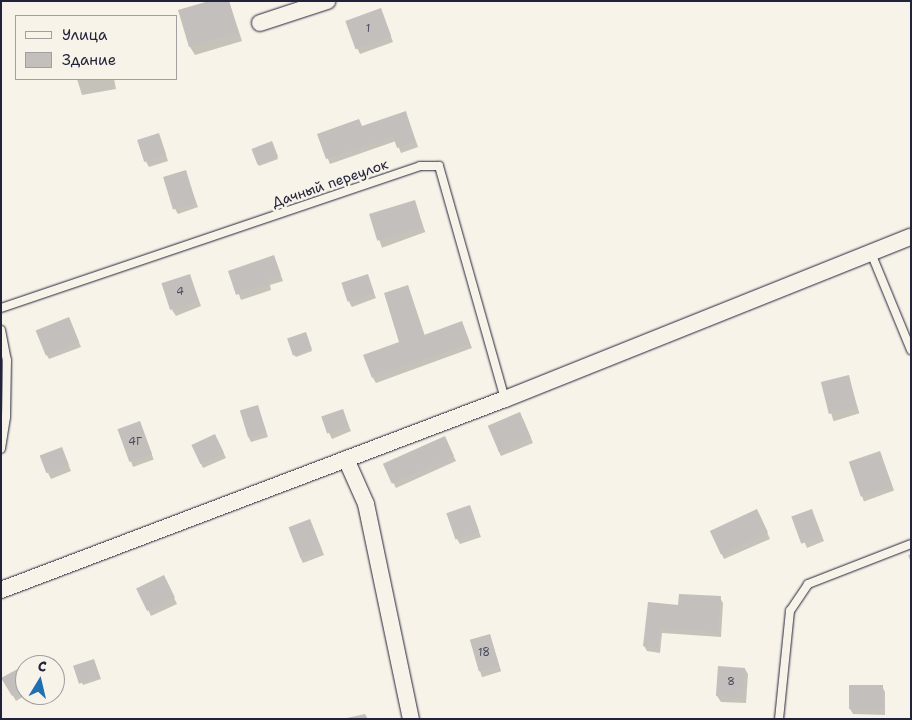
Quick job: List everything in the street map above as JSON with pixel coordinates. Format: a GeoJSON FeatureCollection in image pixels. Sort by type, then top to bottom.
{"type":"FeatureCollection","features":[{"type":"Feature","properties":{"kind":"street"},"geometry":{"type":"LineString","coordinates":[[260,23],[327,1]]}},
{"type":"Feature","properties":{"kind":"street"},"geometry":{"type":"LineString","coordinates":[[1,590],[505,399],[911,237]]}},
{"type":"Feature","properties":{"kind":"street"},"geometry":{"type":"LineString","coordinates":[[346,459],[366,504],[410,719]]}},
{"type":"Feature","properties":{"kind":"lane","name":"Дачный переулок"},"geometry":{"type":"LineString","coordinates":[[1,308],[420,166],[439,166],[505,399]]}},
{"type":"Feature","properties":{"kind":"lane"},"geometry":{"type":"LineString","coordinates":[[871,252],[911,350]]}},
{"type":"Feature","properties":{"kind":"lane"},"geometry":{"type":"LineString","coordinates":[[1,330],[7,360],[6,417],[1,448]]}},
{"type":"Feature","properties":{"kind":"lane"},"geometry":{"type":"LineString","coordinates":[[779,719],[790,611],[808,584],[911,544]]}},
{"type":"Feature","properties":{"kind":"building"},"geometry":{"type":"Polygon","coordinates":[[[209,1],[229,1],[238,33],[189,47],[178,10],[209,1]]]}},
{"type":"Feature","properties":{"kind":"building"},"geometry":{"type":"Polygon","coordinates":[[[381,8],[391,36],[356,49],[345,21],[381,8]]]}},
{"type":"Feature","properties":{"kind":"building"},"geometry":{"type":"Polygon","coordinates":[[[406,111],[415,142],[397,148],[393,136],[326,159],[317,134],[359,119],[362,126],[406,111]]]}},
{"type":"Feature","properties":{"kind":"building"},"geometry":{"type":"Polygon","coordinates":[[[159,133],[166,155],[144,162],[137,140],[159,133]]]}},
{"type":"Feature","properties":{"kind":"building"},"geometry":{"type":"Polygon","coordinates":[[[272,141],[278,157],[258,165],[251,149],[272,141]]]}},
{"type":"Feature","properties":{"kind":"building"},"geometry":{"type":"Polygon","coordinates":[[[186,170],[196,203],[173,210],[163,177],[186,170]]]}},
{"type":"Feature","properties":{"kind":"building"},"geometry":{"type":"Polygon","coordinates":[[[415,200],[423,227],[377,241],[369,214],[415,200]]]}},
{"type":"Feature","properties":{"kind":"building"},"geometry":{"type":"Polygon","coordinates":[[[274,255],[281,275],[268,279],[269,284],[236,295],[228,271],[274,255]]]}},
{"type":"Feature","properties":{"kind":"building"},"geometry":{"type":"Polygon","coordinates":[[[190,274],[199,301],[170,310],[161,283],[190,274]]]}},
{"type":"Feature","properties":{"kind":"building"},"geometry":{"type":"Polygon","coordinates":[[[368,274],[374,293],[348,302],[341,283],[368,274]]]}},
{"type":"Feature","properties":{"kind":"building"},"geometry":{"type":"Polygon","coordinates":[[[408,285],[424,335],[462,321],[470,343],[372,378],[363,355],[399,342],[384,293],[408,285]]]}},
{"type":"Feature","properties":{"kind":"building"},"geometry":{"type":"Polygon","coordinates":[[[69,317],[79,342],[46,356],[36,330],[69,317]]]}},
{"type":"Feature","properties":{"kind":"building"},"geometry":{"type":"Polygon","coordinates":[[[306,332],[312,349],[293,356],[287,339],[306,332]]]}},
{"type":"Feature","properties":{"kind":"building"},"geometry":{"type":"Polygon","coordinates":[[[849,375],[857,407],[829,414],[821,382],[849,375]]]}},
{"type":"Feature","properties":{"kind":"building"},"geometry":{"type":"Polygon","coordinates":[[[258,405],[266,432],[248,437],[240,411],[258,405]]]}},
{"type":"Feature","properties":{"kind":"building"},"geometry":{"type":"Polygon","coordinates":[[[343,409],[349,426],[327,434],[321,416],[343,409]]]}},
{"type":"Feature","properties":{"kind":"building"},"geometry":{"type":"Polygon","coordinates":[[[520,412],[531,438],[499,451],[488,426],[520,412]]]}},
{"type":"Feature","properties":{"kind":"building"},"geometry":{"type":"Polygon","coordinates":[[[140,421],[152,454],[129,462],[117,429],[140,421]]]}},
{"type":"Feature","properties":{"kind":"building"},"geometry":{"type":"Polygon","coordinates":[[[215,434],[224,453],[200,464],[191,445],[215,434]]]}},
{"type":"Feature","properties":{"kind":"building"},"geometry":{"type":"Polygon","coordinates":[[[445,436],[454,456],[392,484],[383,464],[445,436]]]}},
{"type":"Feature","properties":{"kind":"building"},"geometry":{"type":"Polygon","coordinates":[[[62,447],[69,465],[46,473],[40,456],[62,447]]]}},
{"type":"Feature","properties":{"kind":"building"},"geometry":{"type":"Polygon","coordinates":[[[880,451],[892,486],[861,497],[849,462],[880,451]]]}},
{"type":"Feature","properties":{"kind":"building"},"geometry":{"type":"Polygon","coordinates":[[[470,505],[479,531],[455,540],[446,513],[470,505]]]}},
{"type":"Feature","properties":{"kind":"building"},"geometry":{"type":"Polygon","coordinates":[[[757,509],[768,533],[721,555],[710,531],[757,509]]]}},
{"type":"Feature","properties":{"kind":"building"},"geometry":{"type":"Polygon","coordinates":[[[812,509],[822,536],[801,544],[791,517],[812,509]]]}},
{"type":"Feature","properties":{"kind":"building"},"geometry":{"type":"Polygon","coordinates":[[[310,519],[322,550],[300,558],[289,527],[310,519]]]}},
{"type":"Feature","properties":{"kind":"building"},"geometry":{"type":"Polygon","coordinates":[[[164,575],[175,597],[147,611],[136,589],[164,575]]]}},
{"type":"Feature","properties":{"kind":"building"},"geometry":{"type":"Polygon","coordinates":[[[679,594],[721,596],[718,632],[660,628],[658,648],[643,646],[648,602],[678,605],[679,594]]]}},
{"type":"Feature","properties":{"kind":"building"},"geometry":{"type":"Polygon","coordinates":[[[490,634],[499,666],[479,672],[470,640],[490,634]]]}},
{"type":"Feature","properties":{"kind":"building"},"geometry":{"type":"Polygon","coordinates":[[[94,659],[100,677],[79,684],[73,666],[94,659]]]}},
{"type":"Feature","properties":{"kind":"building"},"geometry":{"type":"Polygon","coordinates":[[[718,666],[745,668],[743,698],[716,696],[718,666]]]}},
{"type":"Feature","properties":{"kind":"building"},"geometry":{"type":"Polygon","coordinates":[[[15,670],[15,694],[12,696],[1,678],[15,670]]]}},
{"type":"Feature","properties":{"kind":"building"},"geometry":{"type":"Polygon","coordinates":[[[849,685],[883,685],[883,709],[849,709],[849,685]]]}}]}
